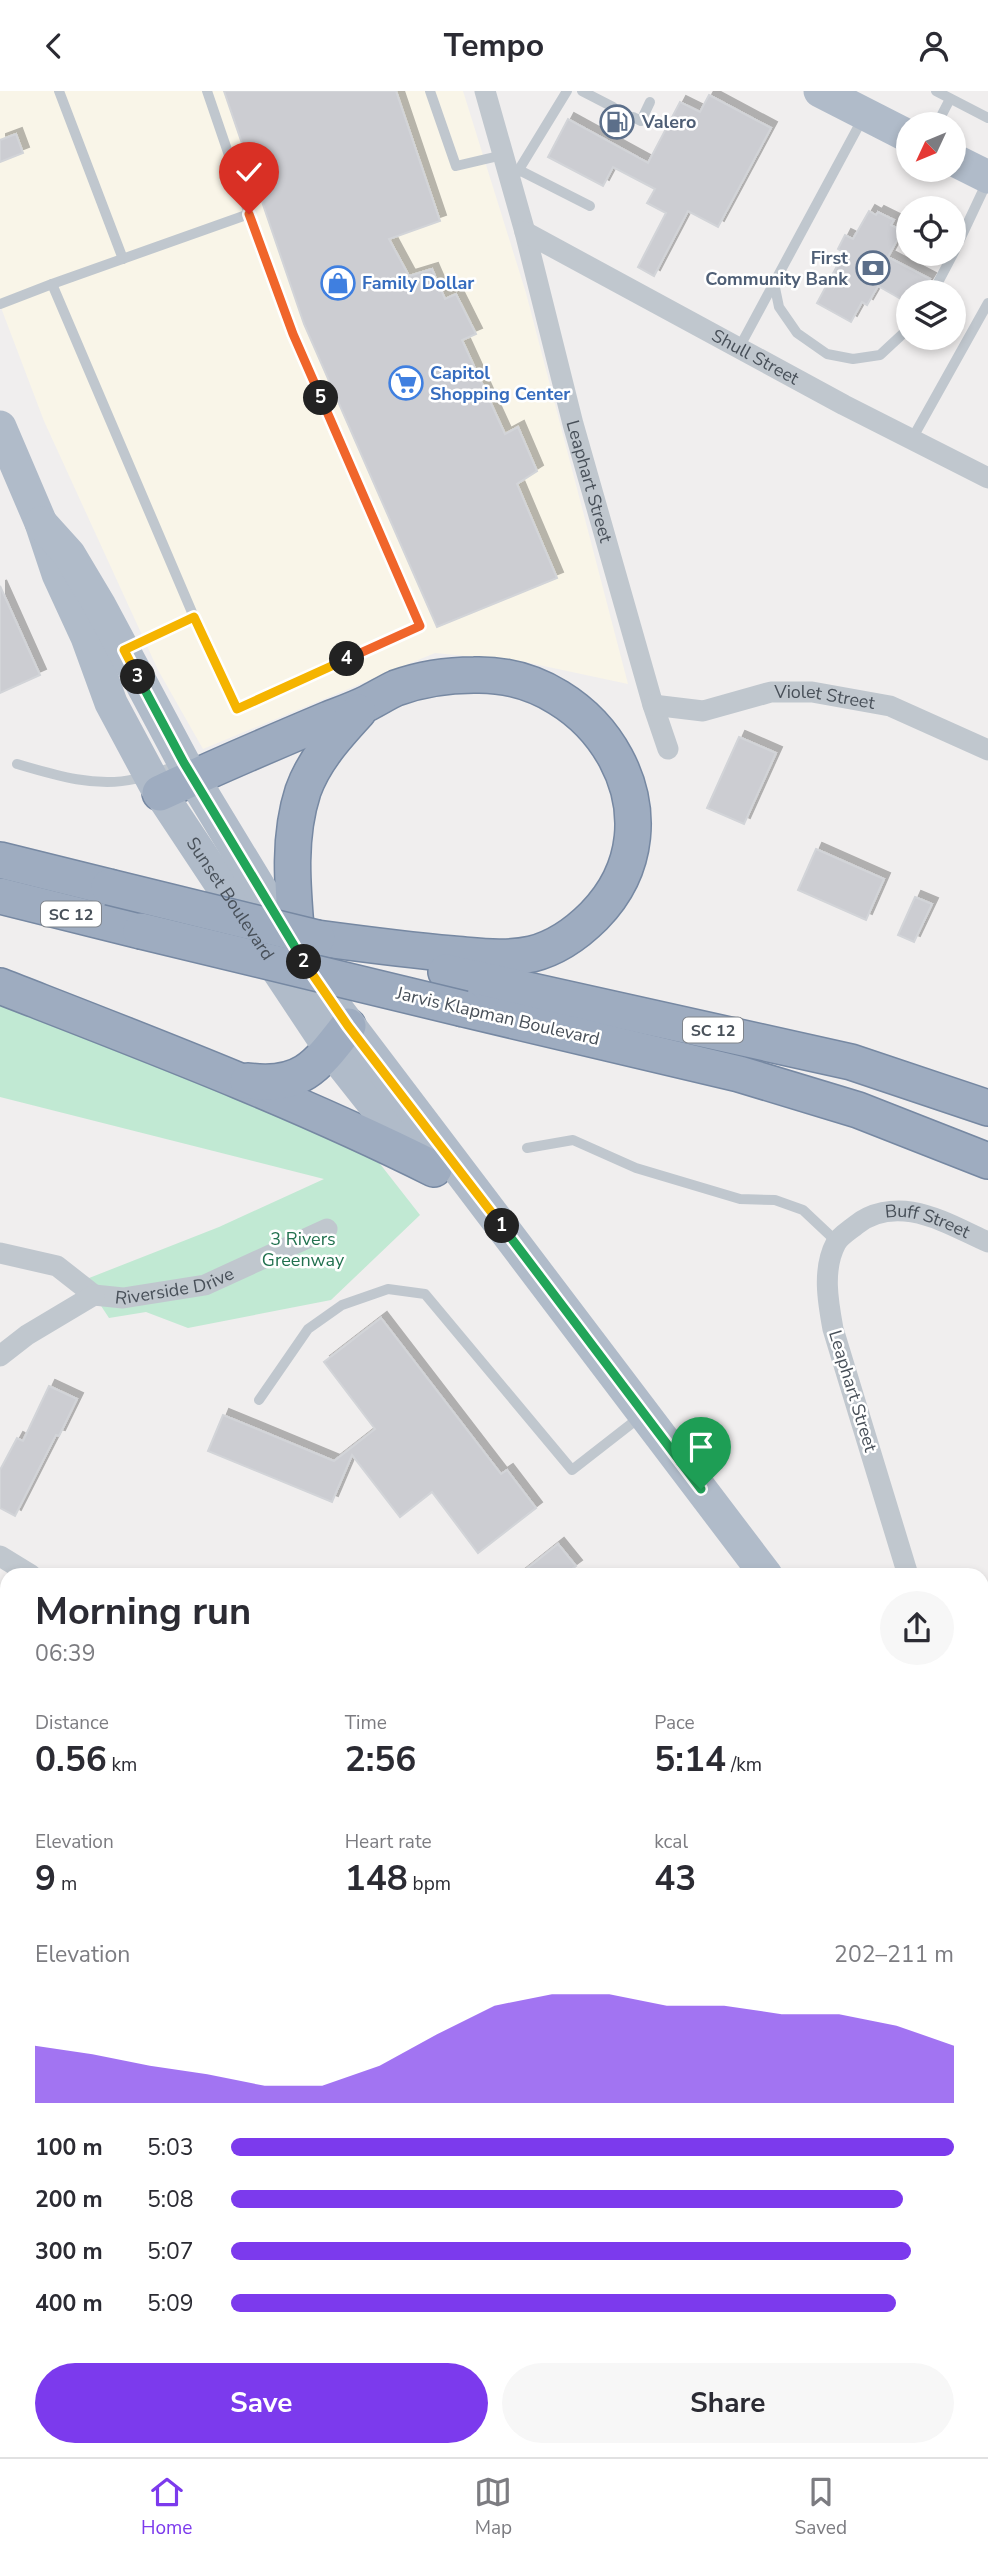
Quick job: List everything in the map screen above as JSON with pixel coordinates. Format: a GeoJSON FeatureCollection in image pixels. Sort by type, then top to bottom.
{"type":"FeatureCollection","features":[{"type":"Feature","properties":{"kind":"highway"},"geometry":{"type":"LineString","coordinates":[[154,784],[366,704],[393,689],[433,678],[475,675],[516,680],[555,695],[588,720],[614,753],[624,772],[629,792],[632,834],[622,874],[601,910],[570,937],[552,947],[512,958],[429,960],[307,945],[292,862],[303,791],[315,765],[332,740],[366,704]]}},
{"type":"Feature","properties":{"kind":"highway","name":"SC 12"},"geometry":{"type":"LineString","coordinates":[[0,860],[109,887],[307,945]]}},
{"type":"Feature","properties":{"kind":"highway","name":"Jarvis Klapman Boulevard"},"geometry":{"type":"LineString","coordinates":[[0,896],[739,1074],[858,1110],[988,1161]]}},
{"type":"Feature","properties":{"kind":"highway","name":"Jarvis Klapman Boulevard"},"geometry":{"type":"LineString","coordinates":[[429,960],[851,1062],[988,1108]]}},
{"type":"Feature","properties":{"kind":"highway"},"geometry":{"type":"LineString","coordinates":[[0,986],[237,1080],[375,1140],[434,1170]]}},
{"type":"Feature","properties":{"kind":"highway"},"geometry":{"type":"LineString","coordinates":[[237,1080],[270,1084],[287,1081],[309,1071],[339,1037]]}},
{"type":"Feature","properties":{"kind":"main road"},"geometry":{"type":"LineString","coordinates":[[820,91],[896,130]]}},
{"type":"Feature","properties":{"kind":"main road"},"geometry":{"type":"LineString","coordinates":[[966,167],[988,179]]}},
{"type":"Feature","properties":{"kind":"main road","name":"Sunset Boulevard"},"geometry":{"type":"LineString","coordinates":[[0,427],[11,463],[41,523],[58,574],[88,637],[111,703],[154,784],[339,1037],[577,1322],[761,1568]]}},
{"type":"Feature","properties":{"kind":"main road","name":"Sunset Boulevard"},"geometry":{"type":"LineString","coordinates":[[41,523],[69,554],[189,770],[307,945],[339,1037],[383,1116],[434,1170],[525,1276],[577,1322]]}},
{"type":"Feature","properties":{"kind":"street","name":"Leaphart Street"},"geometry":{"type":"LineString","coordinates":[[485,91],[503,155],[515,177],[524,232],[573,424],[668,749]]}},
{"type":"Feature","properties":{"kind":"street","name":"Shull Street"},"geometry":{"type":"LineString","coordinates":[[524,232],[988,478]]}},
{"type":"Feature","properties":{"kind":"street","name":"Violet Street"},"geometry":{"type":"LineString","coordinates":[[653,705],[703,711],[771,692],[812,692],[890,706],[988,750]]}},
{"type":"Feature","properties":{"kind":"street","name":"Buff Street"},"geometry":{"type":"LineString","coordinates":[[837,1242],[865,1217],[889,1211],[911,1212],[951,1224],[988,1242]]}},
{"type":"Feature","properties":{"kind":"street","name":"Riverside Drive"},"geometry":{"type":"LineString","coordinates":[[94,1295],[123,1298],[205,1285],[327,1229]]}},
{"type":"Feature","properties":{"kind":"street","name":"Leaphart Street"},"geometry":{"type":"LineString","coordinates":[[837,1242],[828,1267],[833,1329],[906,1568]]}},
{"type":"Feature","properties":{"kind":"street"},"geometry":{"type":"LineString","coordinates":[[0,1253],[57,1266],[94,1295],[27,1335],[0,1356]]}},
{"type":"Feature","properties":{"kind":"street"},"geometry":{"type":"LineString","coordinates":[[0,1556],[20,1568]]}},
{"type":"Feature","properties":{"kind":"lane"},"geometry":{"type":"LineString","coordinates":[[59,91],[123,259]]}},
{"type":"Feature","properties":{"kind":"lane"},"geometry":{"type":"LineString","coordinates":[[52,284],[194,617],[237,709],[420,626],[293,334],[207,91]]}},
{"type":"Feature","properties":{"kind":"lane"},"geometry":{"type":"LineString","coordinates":[[430,91],[456,166],[503,155]]}},
{"type":"Feature","properties":{"kind":"lane"},"geometry":{"type":"LineString","coordinates":[[567,91],[515,177],[590,207]]}},
{"type":"Feature","properties":{"kind":"lane"},"geometry":{"type":"LineString","coordinates":[[582,91],[601,95],[613,107]]}},
{"type":"Feature","properties":{"kind":"lane"},"geometry":{"type":"LineString","coordinates":[[936,91],[988,118]]}},
{"type":"Feature","properties":{"kind":"lane"},"geometry":{"type":"LineString","coordinates":[[943,112],[950,99]]}},
{"type":"Feature","properties":{"kind":"lane"},"geometry":{"type":"LineString","coordinates":[[634,117],[641,121],[650,102]]}},
{"type":"Feature","properties":{"kind":"lane"},"geometry":{"type":"LineString","coordinates":[[739,348],[865,114]]}},
{"type":"Feature","properties":{"kind":"lane"},"geometry":{"type":"LineString","coordinates":[[966,226],[988,179]]}},
{"type":"Feature","properties":{"kind":"lane"},"geometry":{"type":"LineString","coordinates":[[0,304],[249,214]]}},
{"type":"Feature","properties":{"kind":"lane"},"geometry":{"type":"LineString","coordinates":[[774,283],[779,307],[797,333],[827,354],[853,359],[880,355],[896,340]]}},
{"type":"Feature","properties":{"kind":"lane"},"geometry":{"type":"LineString","coordinates":[[912,439],[988,303]]}},
{"type":"Feature","properties":{"kind":"lane"},"geometry":{"type":"LineString","coordinates":[[124,650],[194,617]]}},
{"type":"Feature","properties":{"kind":"lane"},"geometry":{"type":"LineString","coordinates":[[17,764],[54,775],[105,782],[136,779],[154,784]]}},
{"type":"Feature","properties":{"kind":"lane"},"geometry":{"type":"LineString","coordinates":[[527,1148],[573,1140],[636,1168],[740,1199],[775,1200],[803,1210],[837,1242]]}},
{"type":"Feature","properties":{"kind":"lane"},"geometry":{"type":"LineString","coordinates":[[259,1400],[308,1329],[342,1305],[388,1289],[425,1294],[572,1470],[645,1413]]}},
{"type":"Feature","properties":{"kind":"shaded area"},"geometry":{"type":"Polygon","coordinates":[[[0,91],[463,91],[526,293],[628,684],[525,662],[435,653],[203,749],[158,670],[44,421],[0,305],[0,91]]]}},
{"type":"Feature","properties":{"kind":"green space","name":"3 Rivers Greenway"},"geometry":{"type":"Polygon","coordinates":[[[0,1001],[366,1146],[420,1215],[331,1300],[188,1328],[146,1312],[109,1318],[84,1280],[219,1227],[324,1179],[0,1097],[0,1001]]]}},
{"type":"Feature","properties":{"kind":"building","name":"Capitol Shopping Center"},"geometry":{"type":"Polygon","coordinates":[[[224,91],[396,91],[440,221],[389,239],[409,276],[432,269],[445,299],[456,294],[476,334],[462,340],[505,434],[518,427],[537,471],[517,484],[557,578],[437,627],[304,324],[224,91]]]}},
{"type":"Feature","properties":{"kind":"building"},"geometry":{"type":"Polygon","coordinates":[[[709,95],[771,128],[718,227],[688,211],[654,276],[638,267],[666,213],[647,203],[655,189],[613,167],[603,186],[548,157],[568,119],[648,163],[680,102],[700,112],[709,95]]]}},
{"type":"Feature","properties":{"kind":"building"},"geometry":{"type":"Polygon","coordinates":[[[16,134],[23,153],[0,162],[0,140],[16,134]]]}},
{"type":"Feature","properties":{"kind":"building","name":"First Community Bank"},"geometry":{"type":"Polygon","coordinates":[[[869,211],[876,215],[878,212],[894,220],[891,225],[896,228],[896,242],[888,257],[896,261],[896,266],[905,266],[930,279],[896,280],[896,296],[878,286],[867,305],[862,302],[851,322],[817,303],[844,253],[838,249],[845,235],[853,239],[869,211]]]}},
{"type":"Feature","properties":{"kind":"building"},"geometry":{"type":"Polygon","coordinates":[[[0,586],[40,675],[0,693],[0,586]]]}},
{"type":"Feature","properties":{"kind":"building"},"geometry":{"type":"Polygon","coordinates":[[[739,737],[776,753],[744,824],[707,808],[739,737]]]}},
{"type":"Feature","properties":{"kind":"building"},"geometry":{"type":"Polygon","coordinates":[[[816,849],[884,879],[866,920],[798,890],[816,849]]]}},
{"type":"Feature","properties":{"kind":"building"},"geometry":{"type":"Polygon","coordinates":[[[915,897],[932,904],[914,942],[898,935],[915,897]]]}},
{"type":"Feature","properties":{"kind":"building"},"geometry":{"type":"Polygon","coordinates":[[[381,1318],[501,1474],[507,1470],[536,1508],[478,1553],[432,1492],[400,1517],[352,1455],[332,1502],[208,1451],[223,1415],[334,1461],[375,1429],[324,1362],[381,1318]]]}},
{"type":"Feature","properties":{"kind":"building"},"geometry":{"type":"Polygon","coordinates":[[[49,1386],[77,1399],[15,1516],[0,1508],[0,1470],[17,1438],[23,1441],[49,1386]]]}},
{"type":"Feature","properties":{"kind":"building"},"geometry":{"type":"Polygon","coordinates":[[[558,1544],[576,1566],[573,1568],[528,1568],[558,1544]]]}},
{"type":"Feature","properties":{"kind":"place","name":"Valero"},"geometry":{"type":"Point","coordinates":[617,122]}},
{"type":"Feature","properties":{"kind":"place","name":"First Community Bank"},"geometry":{"type":"Point","coordinates":[873,268]}},
{"type":"Feature","properties":{"kind":"place","name":"Family Dollar"},"geometry":{"type":"Point","coordinates":[338,283]}},
{"type":"Feature","properties":{"kind":"place","name":"Capitol Shopping Center"},"geometry":{"type":"Point","coordinates":[406,383]}},
{"type":"Feature","properties":{"kind":"route"},"geometry":{"type":"LineString","coordinates":[[249,214],[293,334],[420,626],[237,709],[194,617],[124,650],[184,763],[318,984],[577,1322],[701,1489]]}}]}
